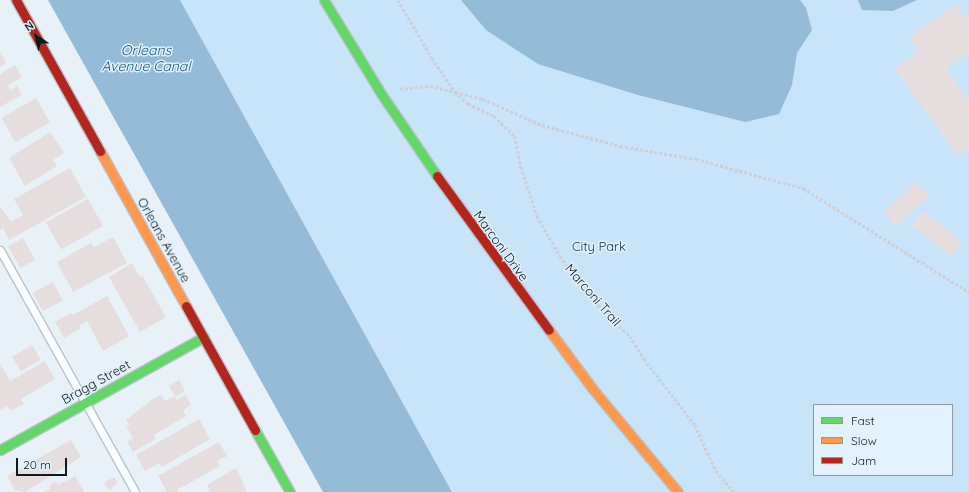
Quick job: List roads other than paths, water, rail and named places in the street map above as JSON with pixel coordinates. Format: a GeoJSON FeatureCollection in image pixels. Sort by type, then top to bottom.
{"type":"FeatureCollection","features":[{"type":"Feature","properties":{"kind":"street","name":"Orleans Avenue"},"geometry":{"type":"LineString","coordinates":[[16,0],[290,492]]}},
{"type":"Feature","properties":{"kind":"street","name":"Marconi Drive"},"geometry":{"type":"LineString","coordinates":[[324,0],[382,95],[464,217],[534,314],[592,388],[678,492]]}},
{"type":"Feature","properties":{"kind":"street","name":"Bragg Street"},"geometry":{"type":"LineString","coordinates":[[0,450],[204,337]]}},
{"type":"Feature","properties":{"kind":"lane"},"geometry":{"type":"LineString","coordinates":[[0,250],[135,492]]}},
{"type":"Feature","properties":{"kind":"water","name":"Orleans Avenue Canal"},"geometry":{"type":"Polygon","coordinates":[[[48,0],[180,0],[452,492],[323,492],[48,0]]]}},
{"type":"Feature","properties":{"kind":"water"},"geometry":{"type":"Polygon","coordinates":[[[461,0],[800,0],[806,8],[812,30],[797,53],[792,85],[779,114],[745,122],[638,95],[538,64],[486,30],[461,0]]]}},
{"type":"Feature","properties":{"kind":"water"},"geometry":{"type":"Polygon","coordinates":[[[858,0],[917,0],[893,11],[862,10],[858,0]]]}},
{"type":"Feature","properties":{"kind":"park label","name":"City Park"},"geometry":{"type":"Point","coordinates":[599,246]}}]}
